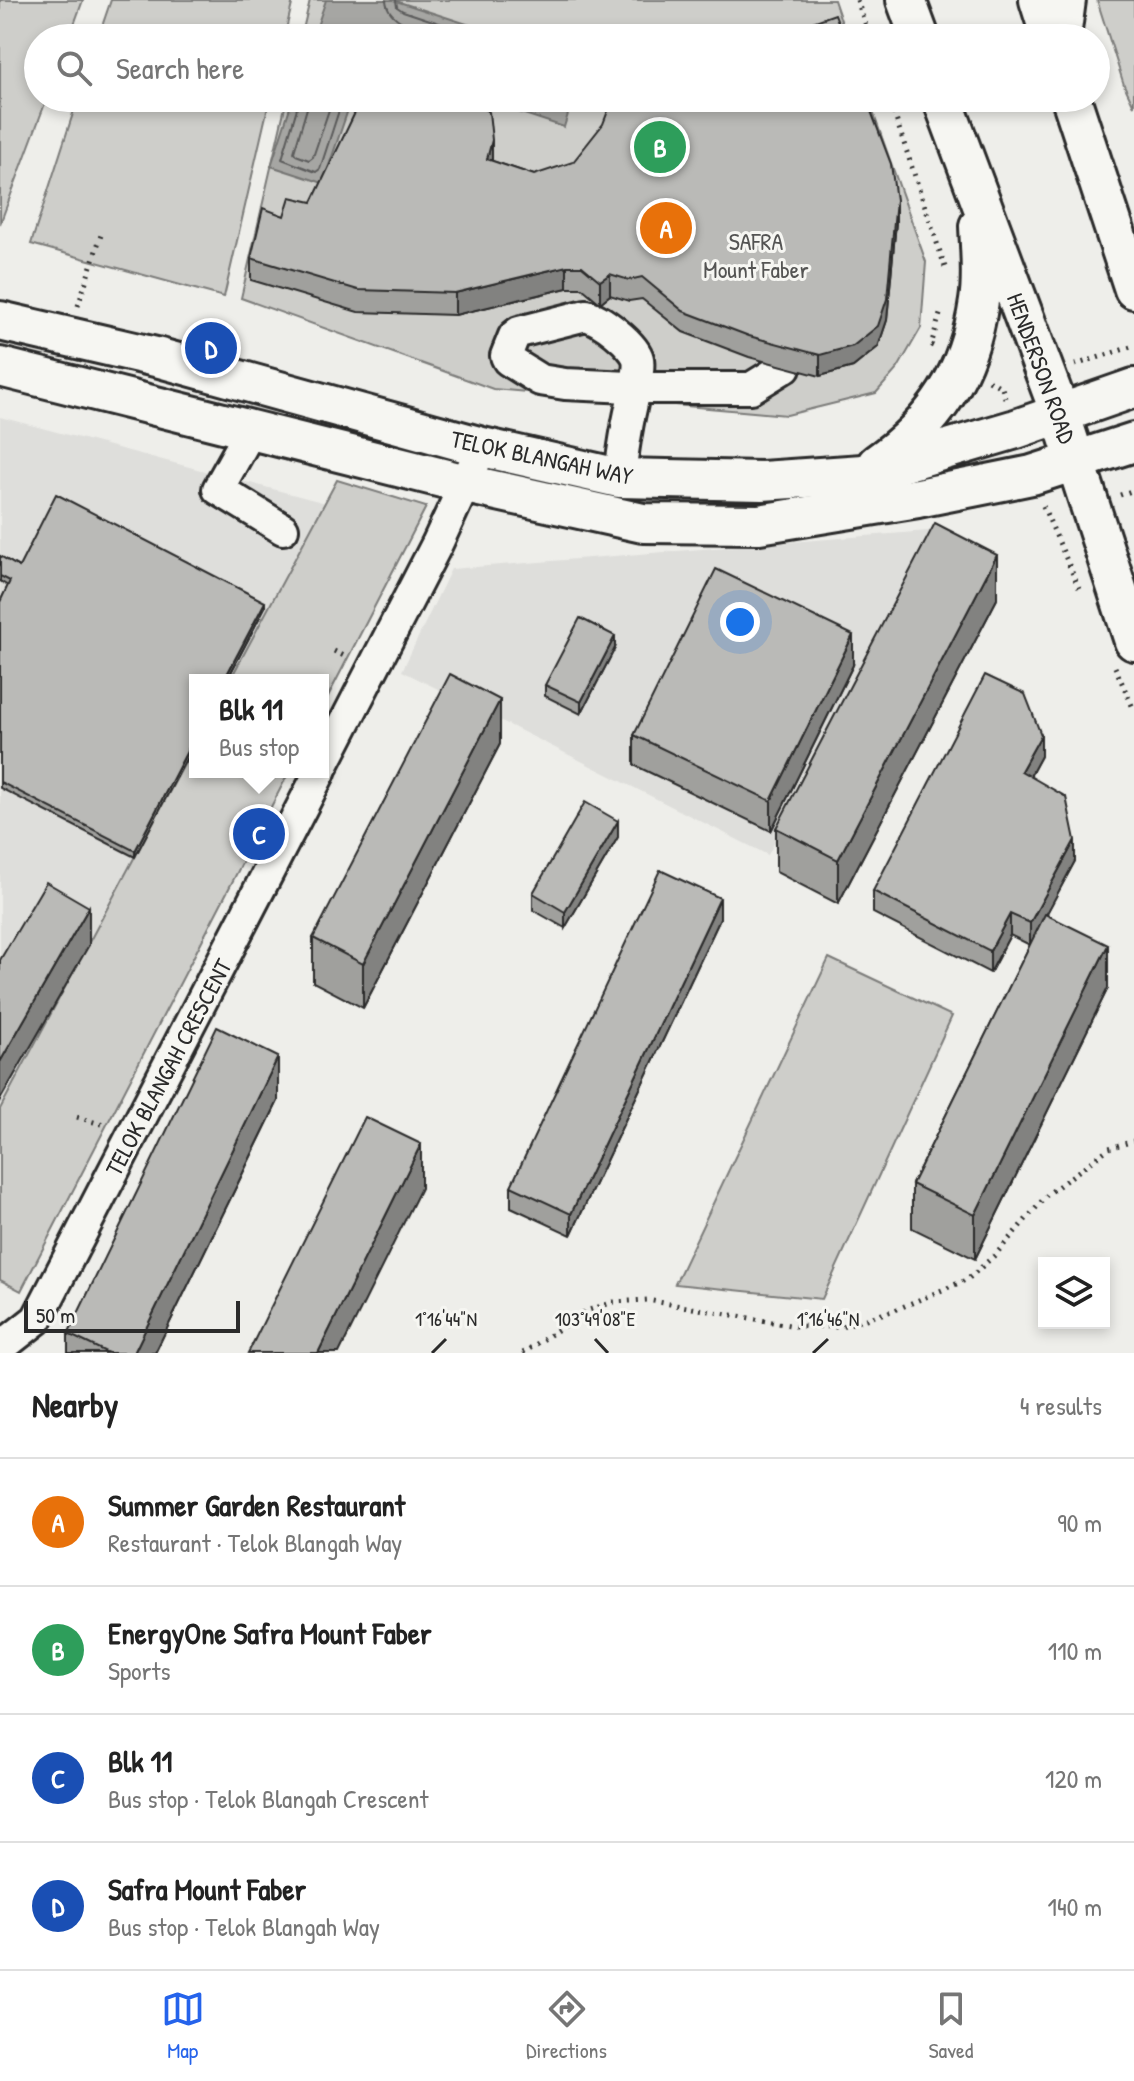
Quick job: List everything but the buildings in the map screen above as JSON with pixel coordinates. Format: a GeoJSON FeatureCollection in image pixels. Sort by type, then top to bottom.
{"type":"FeatureCollection","features":[{"type":"Feature","properties":{"kind":"main road"},"geometry":{"type":"LineString","coordinates":[[906,0],[915,24]]}},
{"type":"Feature","properties":{"kind":"main road"},"geometry":{"type":"LineString","coordinates":[[1039,0],[1047,24]]}},
{"type":"Feature","properties":{"kind":"main road","name":"HENDERSON ROAD"},"geometry":{"type":"LineString","coordinates":[[947,112],[1060,413],[1134,641]]}},
{"type":"Feature","properties":{"kind":"main road"},"geometry":{"type":"LineString","coordinates":[[1076,112],[1134,289]]}},
{"type":"Feature","properties":{"kind":"main road"},"geometry":{"type":"LineString","coordinates":[[863,474],[903,446],[935,413],[964,362],[979,300],[978,195]]}},
{"type":"Feature","properties":{"kind":"main road","name":"TELOK BLANGAH WAY"},"geometry":{"type":"LineString","coordinates":[[0,321],[160,358],[482,447],[619,478],[762,481],[863,474],[1134,388]]}},
{"type":"Feature","properties":{"kind":"main road","name":"TELOK BLANGAH WAY"},"geometry":{"type":"LineString","coordinates":[[0,367],[466,484],[643,523],[759,524],[918,498],[1032,475],[1134,442]]}},
{"type":"Feature","properties":{"kind":"street"},"geometry":{"type":"LineString","coordinates":[[1067,24],[1070,0]]}},
{"type":"Feature","properties":{"kind":"street"},"geometry":{"type":"LineString","coordinates":[[619,478],[635,387],[751,388],[785,367]]}},
{"type":"Feature","properties":{"kind":"street"},"geometry":{"type":"LineString","coordinates":[[251,430],[218,489],[283,529]]}},
{"type":"Feature","properties":{"kind":"street"},"geometry":{"type":"LineString","coordinates":[[329,753],[482,447]]}},
{"type":"Feature","properties":{"kind":"street","name":"TELOK BLANGAH CRESCENT"},"geometry":{"type":"LineString","coordinates":[[0,1348],[37,1319],[317,778]]}},
{"type":"Feature","properties":{"kind":"path"},"geometry":{"type":"LineString","coordinates":[[857,0],[865,24]]}},
{"type":"Feature","properties":{"kind":"path"},"geometry":{"type":"LineString","coordinates":[[894,112],[949,281]]}},
{"type":"Feature","properties":{"kind":"path"},"geometry":{"type":"LineString","coordinates":[[80,300],[102,232]]}},
{"type":"Feature","properties":{"kind":"path"},"geometry":{"type":"LineString","coordinates":[[941,350],[931,345],[942,307]]}},
{"type":"Feature","properties":{"kind":"path"},"geometry":{"type":"LineString","coordinates":[[334,651],[346,657]]}},
{"type":"Feature","properties":{"kind":"path"},"geometry":{"type":"LineString","coordinates":[[77,1117],[103,1125]]}},
{"type":"Feature","properties":{"kind":"path"},"geometry":{"type":"LineString","coordinates":[[523,1353],[586,1311],[614,1302],[647,1300],[795,1326],[840,1327],[895,1310],[968,1279],[995,1255],[1048,1194],[1109,1148],[1134,1141]]}},
{"type":"Feature","properties":{"kind":"shaded area"},"geometry":{"type":"Polygon","coordinates":[[[0,417],[394,521],[315,674],[189,674],[189,778],[262,778],[0,1285],[0,417]]]}},
{"type":"Feature","properties":{"kind":"shaded area"},"geometry":{"type":"Polygon","coordinates":[[[940,530],[768,855],[402,671],[451,569],[940,530]]]}},
{"type":"Feature","properties":{"kind":"green space"},"geometry":{"type":"Polygon","coordinates":[[[0,0],[83,0],[74,24],[24,24],[24,112],[42,112],[0,224],[0,0]]]}},
{"type":"Feature","properties":{"kind":"green space"},"geometry":{"type":"Polygon","coordinates":[[[111,0],[293,0],[287,24],[103,24],[111,0]]]}},
{"type":"Feature","properties":{"kind":"green space"},"geometry":{"type":"Polygon","coordinates":[[[310,0],[834,0],[842,24],[304,24],[310,0]]]}},
{"type":"Feature","properties":{"kind":"green space"},"geometry":{"type":"Polygon","coordinates":[[[1097,0],[1134,0],[1134,106],[1110,41],[1110,24],[1105,24],[1097,0]]]}},
{"type":"Feature","properties":{"kind":"green space"},"geometry":{"type":"Polygon","coordinates":[[[73,112],[267,112],[224,297],[31,244],[73,112]]]}},
{"type":"Feature","properties":{"kind":"green space","name":"SAFRA Mount Faber"},"geometry":{"type":"Polygon","coordinates":[[[284,112],[873,112],[926,262],[921,328],[898,368],[876,393],[787,415],[493,389],[241,298],[284,112]]]}},
{"type":"Feature","properties":{"kind":"green space"},"geometry":{"type":"Polygon","coordinates":[[[337,480],[426,507],[329,694],[329,674],[233,674],[337,480]]]}},
{"type":"Feature","properties":{"kind":"green space"},"geometry":{"type":"Polygon","coordinates":[[[189,755],[189,778],[286,778],[21,1291],[0,1280],[0,1109],[189,755]]]}},
{"type":"Feature","properties":{"kind":"green space"},"geometry":{"type":"Polygon","coordinates":[[[829,958],[952,1016],[822,1299],[675,1284],[829,958]]]}},
{"type":"Feature","properties":{"kind":"water"},"geometry":{"type":"Polygon","coordinates":[[[326,0],[393,0],[467,24],[318,24],[326,0]]]}},
{"type":"Feature","properties":{"kind":"water"},"geometry":{"type":"Polygon","coordinates":[[[288,112],[347,112],[323,183],[271,166],[288,112]]]}},
{"type":"Feature","properties":{"kind":"water"},"geometry":{"type":"Polygon","coordinates":[[[518,112],[569,112],[564,127],[518,112]]]}},
{"type":"Feature","properties":{"kind":"place","name":"EnergyOne Safra Mount Faber"},"geometry":{"type":"Point","coordinates":[660,147]}},
{"type":"Feature","properties":{"kind":"place","name":"Summer Garden Restaurant"},"geometry":{"type":"Point","coordinates":[666,228]}},
{"type":"Feature","properties":{"kind":"place","name":"Safra Mount Faber"},"geometry":{"type":"Point","coordinates":[211,348]}},
{"type":"Feature","properties":{"kind":"place","name":"Blk 11"},"geometry":{"type":"Point","coordinates":[259,834]}}]}
